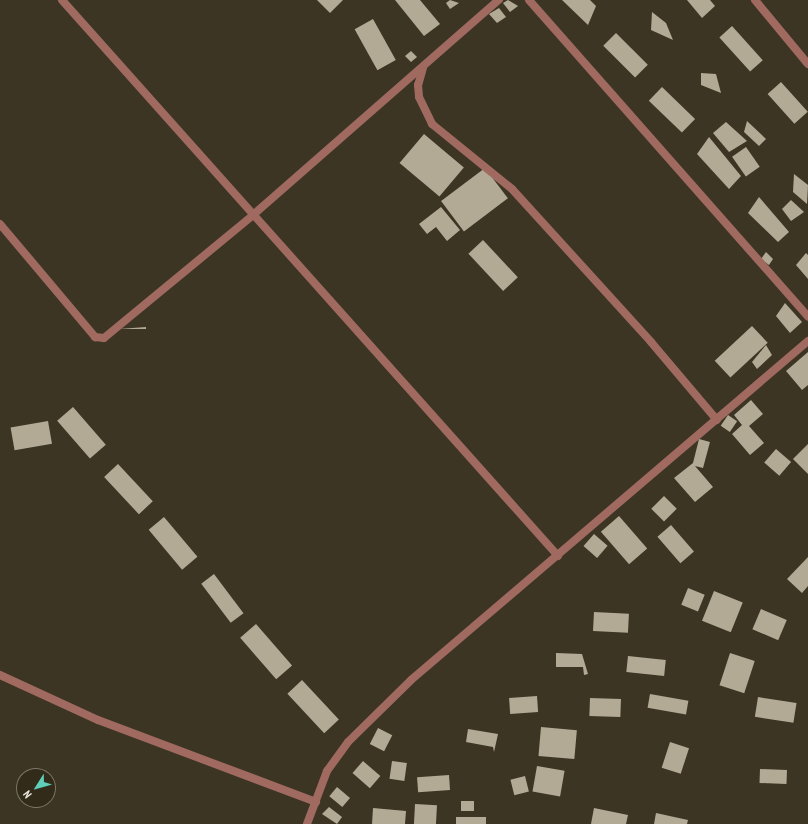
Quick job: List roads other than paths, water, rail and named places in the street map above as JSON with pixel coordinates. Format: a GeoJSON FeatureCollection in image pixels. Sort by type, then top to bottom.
{"type":"FeatureCollection","features":[{"type":"Feature","properties":{"kind":"street"},"geometry":{"type":"LineString","coordinates":[[62,0],[252,215],[558,556]]}},
{"type":"Feature","properties":{"kind":"street"},"geometry":{"type":"LineString","coordinates":[[0,224],[95,337],[104,338],[252,215],[499,0]]}},
{"type":"Feature","properties":{"kind":"street"},"geometry":{"type":"LineString","coordinates":[[529,0],[808,317]]}},
{"type":"Feature","properties":{"kind":"street"},"geometry":{"type":"LineString","coordinates":[[755,0],[808,64]]}},
{"type":"Feature","properties":{"kind":"street"},"geometry":{"type":"LineString","coordinates":[[425,66],[420,75],[419,97],[432,124],[512,189],[652,342],[717,420]]}},
{"type":"Feature","properties":{"kind":"street"},"geometry":{"type":"LineString","coordinates":[[307,824],[328,771],[348,742],[411,680],[808,341]]}},
{"type":"Feature","properties":{"kind":"street"},"geometry":{"type":"LineString","coordinates":[[0,675],[98,720],[316,802]]}}]}
